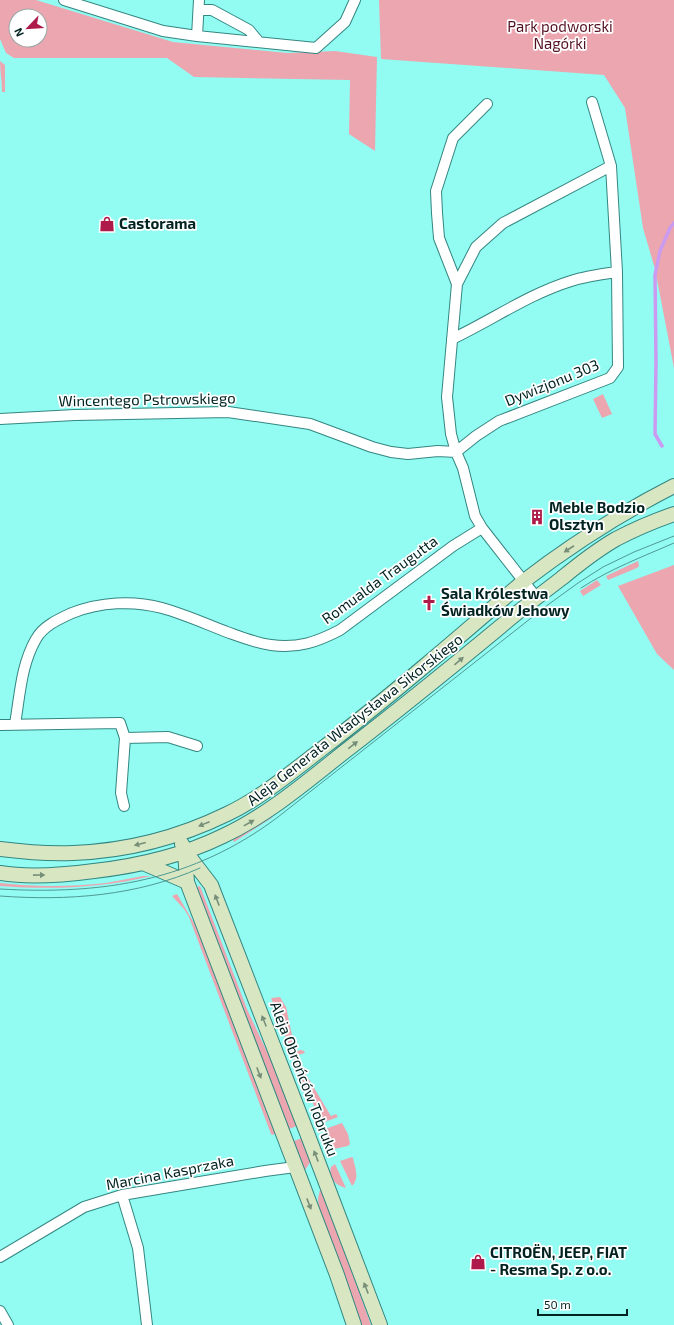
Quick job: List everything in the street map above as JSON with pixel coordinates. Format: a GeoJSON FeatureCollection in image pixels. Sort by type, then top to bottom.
{"type":"FeatureCollection","features":[{"type":"Feature","properties":{"kind":"main road","name":"Aleja Generała Władysława Sikorskiego"},"geometry":{"type":"LineString","coordinates":[[0,849],[56,853],[96,852],[135,846],[178,834],[242,806],[279,781],[360,719],[524,581],[550,561],[622,515],[674,486]]}},
{"type":"Feature","properties":{"kind":"main road","name":"Aleja Generała Władysława Sikorskiego"},"geometry":{"type":"LineString","coordinates":[[0,873],[35,875],[76,874],[109,870],[143,863],[185,851],[226,835],[286,799],[429,686],[536,597],[588,557],[615,540],[646,524],[674,514]]}},
{"type":"Feature","properties":{"kind":"main road","name":"Aleja Obrońców Tobruku"},"geometry":{"type":"LineString","coordinates":[[178,834],[185,851],[211,886],[380,1325]]}},
{"type":"Feature","properties":{"kind":"main road","name":"Aleja Obrońców Tobruku"},"geometry":{"type":"LineString","coordinates":[[185,851],[187,882],[337,1275],[354,1325]]}},
{"type":"Feature","properties":{"kind":"main road"},"geometry":{"type":"LineString","coordinates":[[143,863],[187,882]]}},
{"type":"Feature","properties":{"kind":"street"},"geometry":{"type":"LineString","coordinates":[[64,0],[163,30],[197,36],[316,48],[345,22],[355,0]]}},
{"type":"Feature","properties":{"kind":"street"},"geometry":{"type":"LineString","coordinates":[[197,36],[199,5],[212,10],[248,30],[259,42]]}},
{"type":"Feature","properties":{"kind":"street","name":"Dywizjonu 303"},"geometry":{"type":"LineString","coordinates":[[456,452],[476,436],[499,421],[610,378],[618,367],[617,272],[611,166],[592,102]]}},
{"type":"Feature","properties":{"kind":"street"},"geometry":{"type":"LineString","coordinates":[[457,284],[439,238],[436,213],[436,191],[453,138],[487,104]]}},
{"type":"Feature","properties":{"kind":"street"},"geometry":{"type":"LineString","coordinates":[[536,597],[482,528],[475,516],[463,468],[456,452],[451,434],[447,398],[457,284],[476,247],[503,223],[611,166]]}},
{"type":"Feature","properties":{"kind":"street"},"geometry":{"type":"LineString","coordinates":[[452,340],[532,296],[572,280],[617,272]]}},
{"type":"Feature","properties":{"kind":"street","name":"Wincentego Pstrowskiego"},"geometry":{"type":"LineString","coordinates":[[0,419],[228,412],[310,424],[372,447],[391,452],[408,454],[438,451],[456,452]]}},
{"type":"Feature","properties":{"kind":"street","name":"Romualda Traugutta"},"geometry":{"type":"LineString","coordinates":[[15,724],[24,668],[30,650],[37,637],[47,627],[60,618],[77,611],[109,604],[143,604],[161,608],[249,640],[270,645],[289,647],[306,644],[322,640],[340,630],[453,546],[482,528]]}},
{"type":"Feature","properties":{"kind":"street"},"geometry":{"type":"LineString","coordinates":[[0,725],[120,723],[124,738],[121,793],[124,806]]}},
{"type":"Feature","properties":{"kind":"street"},"geometry":{"type":"LineString","coordinates":[[124,738],[168,738],[197,746]]}},
{"type":"Feature","properties":{"kind":"street","name":"Marcina Kasprzaka"},"geometry":{"type":"LineString","coordinates":[[0,1257],[84,1207],[122,1195],[295,1167]]}},
{"type":"Feature","properties":{"kind":"street"},"geometry":{"type":"LineString","coordinates":[[122,1195],[138,1248],[147,1325]]}},
{"type":"Feature","properties":{"kind":"street"},"geometry":{"type":"LineString","coordinates":[[0,1311],[8,1325]]}},
{"type":"Feature","properties":{"kind":"green space"},"geometry":{"type":"Polygon","coordinates":[[[0,0],[36,0],[173,42],[288,53],[335,51],[377,57],[375,151],[349,134],[350,80],[194,77],[167,58],[14,58],[6,53],[0,39],[0,0]]]}},
{"type":"Feature","properties":{"kind":"green space","name":"Park podworski Nagórki"},"geometry":{"type":"Polygon","coordinates":[[[379,0],[674,0],[674,368],[655,269],[643,228],[625,108],[604,75],[381,59],[379,0]]]}},
{"type":"Feature","properties":{"kind":"green space"},"geometry":{"type":"Polygon","coordinates":[[[0,61],[5,65],[5,92],[2,92],[0,61]]]}},
{"type":"Feature","properties":{"kind":"green space"},"geometry":{"type":"Polygon","coordinates":[[[603,394],[612,414],[602,418],[593,399],[603,394]]]}},
{"type":"Feature","properties":{"kind":"green space"},"geometry":{"type":"Polygon","coordinates":[[[638,561],[639,566],[637,568],[608,580],[606,576],[638,561]]]}},
{"type":"Feature","properties":{"kind":"green space"},"geometry":{"type":"Polygon","coordinates":[[[674,565],[674,670],[657,654],[618,586],[674,565]]]}},
{"type":"Feature","properties":{"kind":"green space"},"geometry":{"type":"Polygon","coordinates":[[[597,580],[601,585],[583,596],[580,591],[597,580]]]}},
{"type":"Feature","properties":{"kind":"green space"},"geometry":{"type":"Polygon","coordinates":[[[272,816],[273,817],[234,842],[234,838],[272,816]]]}},
{"type":"Feature","properties":{"kind":"green space"},"geometry":{"type":"Polygon","coordinates":[[[143,876],[151,876],[114,883],[76,887],[38,888],[0,886],[0,883],[66,886],[106,883],[143,876]]]}},
{"type":"Feature","properties":{"kind":"green space"},"geometry":{"type":"Polygon","coordinates":[[[200,886],[247,1009],[283,1086],[297,1126],[289,1129],[197,887],[200,886]]]}},
{"type":"Feature","properties":{"kind":"green space"},"geometry":{"type":"Polygon","coordinates":[[[177,894],[194,923],[201,939],[275,1134],[271,1134],[189,917],[172,896],[177,894]]]}},
{"type":"Feature","properties":{"kind":"green space"},"geometry":{"type":"Polygon","coordinates":[[[280,997],[286,1007],[293,1040],[297,1051],[301,1050],[305,1053],[298,1055],[305,1073],[331,1116],[336,1114],[338,1117],[322,1123],[302,1080],[271,998],[280,997]]]}},
{"type":"Feature","properties":{"kind":"green space"},"geometry":{"type":"Polygon","coordinates":[[[342,1123],[348,1134],[350,1144],[348,1146],[334,1149],[325,1129],[342,1123]]]}},
{"type":"Feature","properties":{"kind":"green space"},"geometry":{"type":"Polygon","coordinates":[[[302,1138],[311,1161],[305,1170],[294,1141],[302,1138]]]}},
{"type":"Feature","properties":{"kind":"green space"},"geometry":{"type":"Polygon","coordinates":[[[352,1157],[356,1169],[356,1180],[352,1186],[340,1161],[352,1157]]]}},
{"type":"Feature","properties":{"kind":"green space"},"geometry":{"type":"Polygon","coordinates":[[[335,1164],[346,1188],[336,1183],[332,1178],[330,1171],[331,1167],[335,1164]]]}},
{"type":"Feature","properties":{"kind":"green space"},"geometry":{"type":"Polygon","coordinates":[[[320,1190],[322,1190],[371,1325],[362,1325],[319,1209],[318,1198],[320,1190]]]}},
{"type":"Feature","properties":{"kind":"waterway"},"geometry":{"type":"LineString","coordinates":[[662,446],[655,434],[655,275],[660,251],[670,228],[674,223]]}},
{"type":"Feature","properties":{"kind":"tram line"},"geometry":{"type":"LineString","coordinates":[[0,889],[75,889],[111,886],[146,879],[180,869],[213,856],[246,839],[278,817],[549,604],[578,583],[603,567],[634,552],[674,536]]}},
{"type":"Feature","properties":{"kind":"tram line"},"geometry":{"type":"LineString","coordinates":[[581,588],[615,569],[674,543]]}},
{"type":"Feature","properties":{"kind":"tram line"},"geometry":{"type":"LineString","coordinates":[[0,896],[51,898],[102,894],[152,885],[200,868]]}},
{"type":"Feature","properties":{"kind":"place","name":"Castorama"},"geometry":{"type":"Point","coordinates":[107,224]}},
{"type":"Feature","properties":{"kind":"place","name":"Meble Bodzio Olsztyn"},"geometry":{"type":"Point","coordinates":[537,517]}},
{"type":"Feature","properties":{"kind":"place","name":"Sala Królestwa Świadków Jehowy"},"geometry":{"type":"Point","coordinates":[429,603]}},
{"type":"Feature","properties":{"kind":"place","name":"CITROËN, JEEP, FIAT - Resma Sp. z o.o."},"geometry":{"type":"Point","coordinates":[478,1262]}}]}
